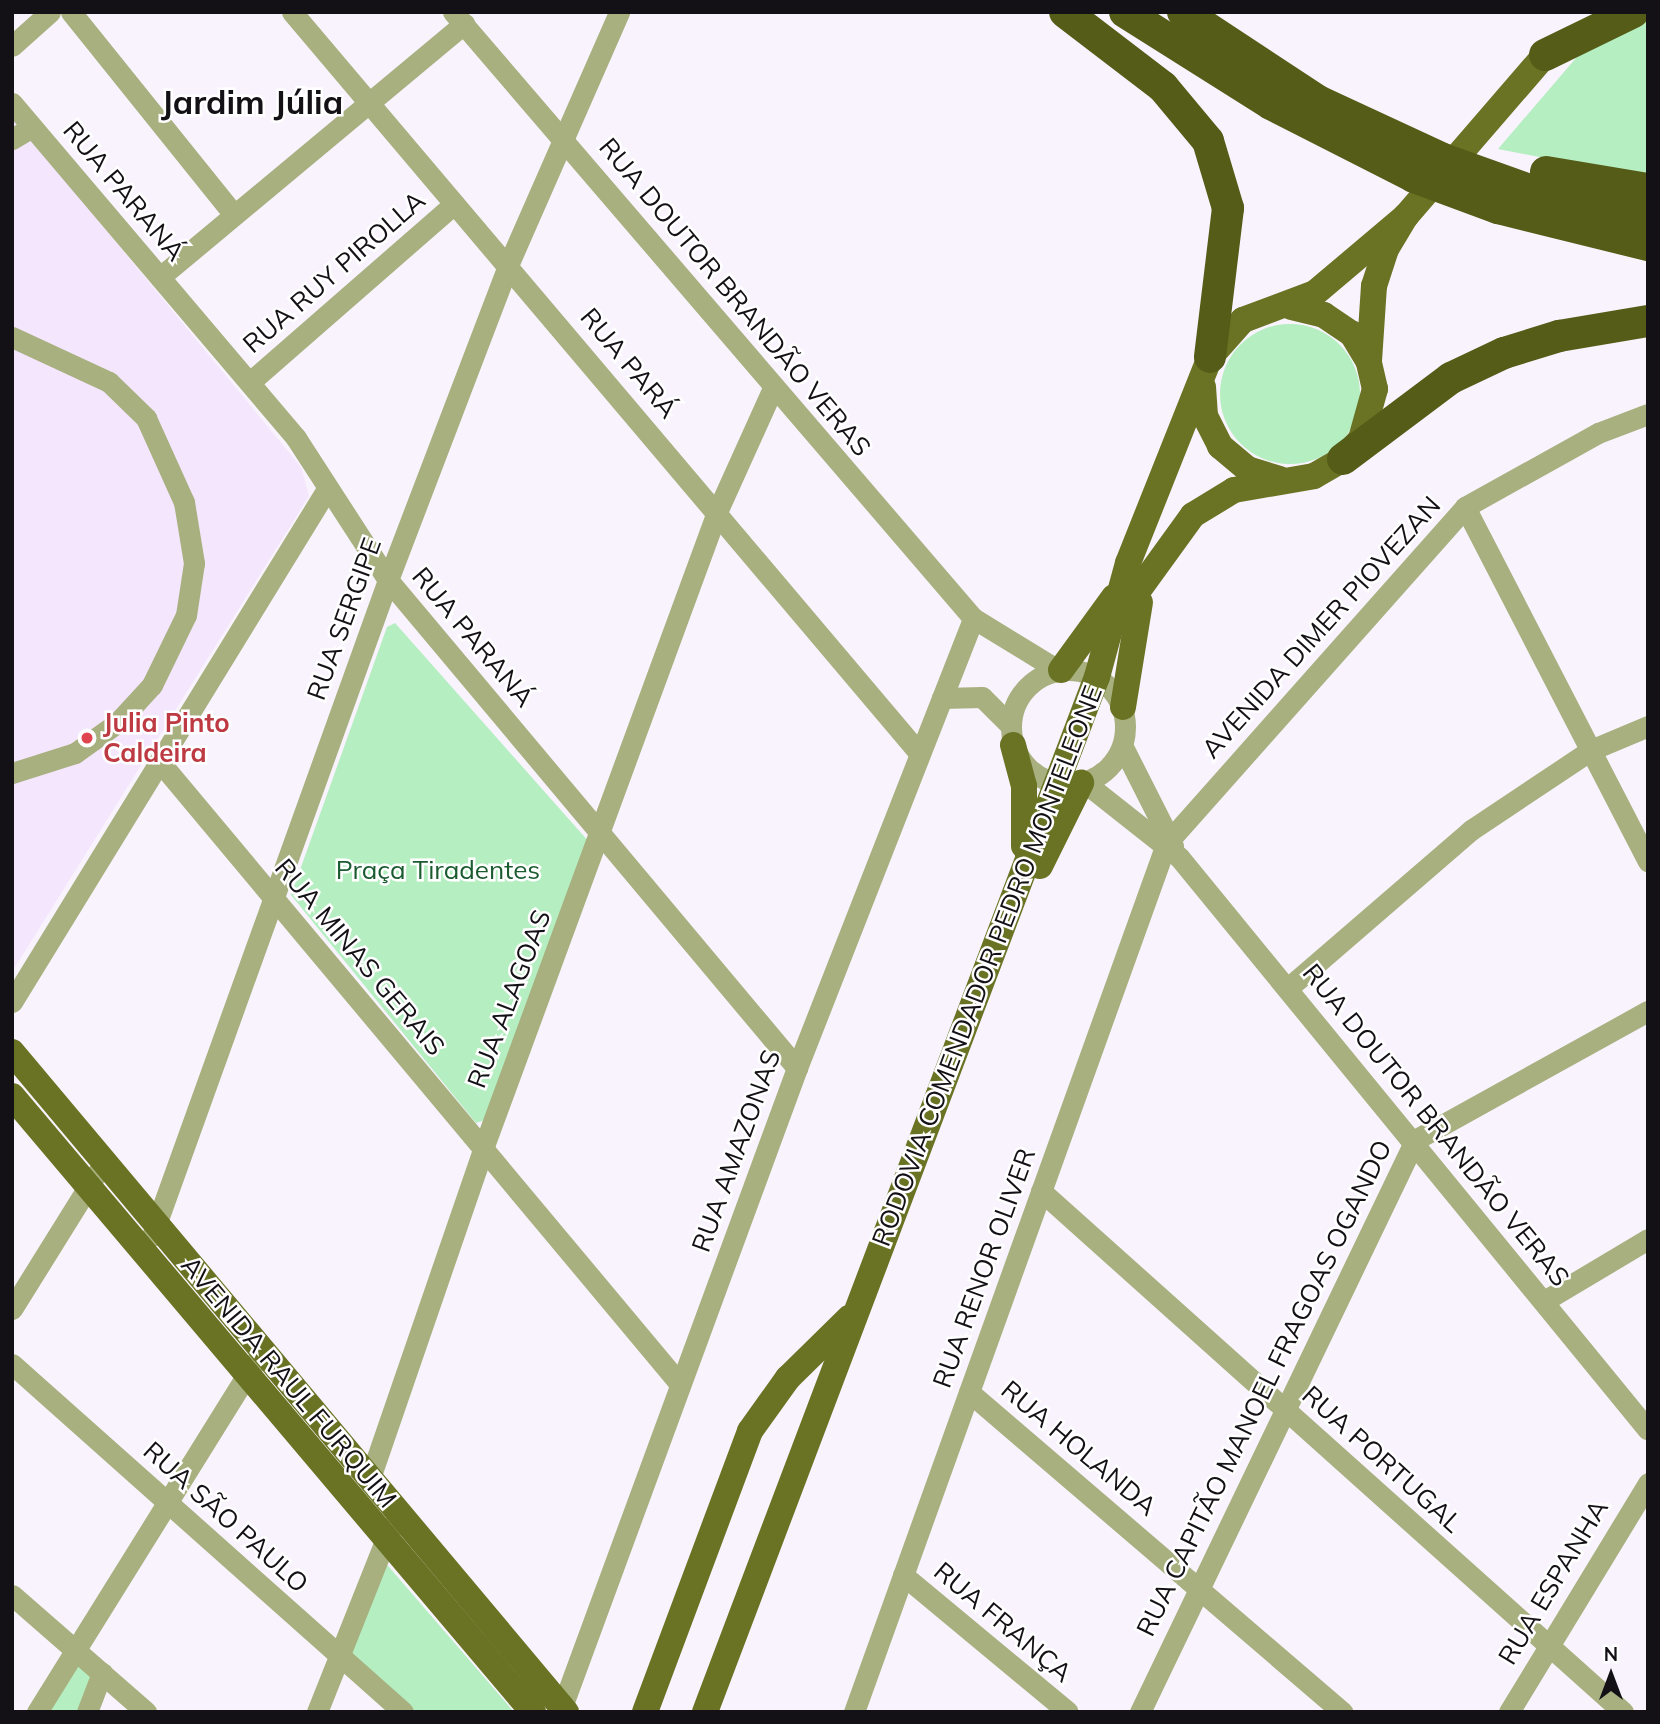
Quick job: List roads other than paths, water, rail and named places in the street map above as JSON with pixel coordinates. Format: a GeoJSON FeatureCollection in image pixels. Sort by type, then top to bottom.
{"type":"FeatureCollection","features":[{"type":"Feature","properties":{"kind":"highway"},"geometry":{"type":"LineString","coordinates":[[1065,12],[1163,86],[1188,112],[1212,152],[1228,208],[1228,243],[1206,369]]}},
{"type":"Feature","properties":{"kind":"highway"},"geometry":{"type":"LineString","coordinates":[[1125,12],[1271,104],[1414,177],[1510,211],[1648,245]]}},
{"type":"Feature","properties":{"kind":"highway"},"geometry":{"type":"LineString","coordinates":[[1183,12],[1318,101],[1361,121],[1527,189],[1648,217]]}},
{"type":"Feature","properties":{"kind":"highway"},"geometry":{"type":"LineString","coordinates":[[1545,55],[1588,12]]}},
{"type":"Feature","properties":{"kind":"highway"},"geometry":{"type":"LineString","coordinates":[[1545,55],[1633,12]]}},
{"type":"Feature","properties":{"kind":"highway"},"geometry":{"type":"LineString","coordinates":[[1361,121],[1495,160],[1648,189]]}},
{"type":"Feature","properties":{"kind":"highway"},"geometry":{"type":"LineString","coordinates":[[1343,459],[1451,378],[1504,353],[1559,336],[1648,321]]}},
{"type":"Feature","properties":{"kind":"main road","name":"RODOVIA COMENDADOR PEDRO MONTELEONE"},"geometry":{"type":"LineString","coordinates":[[705,1712],[1017,886],[1074,783],[1097,677],[1139,567],[1206,369],[1243,320],[1291,307],[1408,213],[1545,55]]}},
{"type":"Feature","properties":{"kind":"main road"},"geometry":{"type":"LineString","coordinates":[[1343,459],[1372,415],[1369,362],[1374,286],[1408,213]]}},
{"type":"Feature","properties":{"kind":"main road"},"geometry":{"type":"LineString","coordinates":[[1291,307],[1324,315],[1342,328],[1369,362]]}},
{"type":"Feature","properties":{"kind":"main road"},"geometry":{"type":"LineString","coordinates":[[1206,369],[1205,416],[1220,446],[1247,469],[1280,479]]}},
{"type":"Feature","properties":{"kind":"main road","name":"RODOVIA COMENDADOR PEDRO MONTELEONE"},"geometry":{"type":"LineString","coordinates":[[1139,567],[1203,508],[1234,490],[1280,479],[1314,476],[1343,459]]}},
{"type":"Feature","properties":{"kind":"main road"},"geometry":{"type":"LineString","coordinates":[[1059,670],[1100,621],[1139,567]]}},
{"type":"Feature","properties":{"kind":"main road"},"geometry":{"type":"LineString","coordinates":[[1123,707],[1126,661],[1139,567]]}},
{"type":"Feature","properties":{"kind":"main road"},"geometry":{"type":"LineString","coordinates":[[1012,735],[1025,810],[1017,886]]}},
{"type":"Feature","properties":{"kind":"main road"},"geometry":{"type":"LineString","coordinates":[[979,990],[1074,783]]}},
{"type":"Feature","properties":{"kind":"main road","name":"AVENIDA RAUL FURQUIM"},"geometry":{"type":"LineString","coordinates":[[12,1052],[564,1709]]}},
{"type":"Feature","properties":{"kind":"main road","name":"AVENIDA RAUL FURQUIM"},"geometry":{"type":"LineString","coordinates":[[12,1096],[533,1712]]}},
{"type":"Feature","properties":{"kind":"main road","name":"RODOVIA COMENDADOR PEDRO MONTELEONE"},"geometry":{"type":"LineString","coordinates":[[645,1712],[750,1431],[789,1378],[855,1311]]}},
{"type":"Feature","properties":{"kind":"street"},"geometry":{"type":"LineString","coordinates":[[12,46],[50,12]]}},
{"type":"Feature","properties":{"kind":"street"},"geometry":{"type":"LineString","coordinates":[[71,12],[233,215]]}},
{"type":"Feature","properties":{"kind":"street","name":"RUA PARÁ"},"geometry":{"type":"LineString","coordinates":[[292,12],[454,204],[509,263],[919,753]]}},
{"type":"Feature","properties":{"kind":"street","name":"RUA SERGIPE"},"geometry":{"type":"LineString","coordinates":[[146,1254],[271,897],[388,580],[509,263],[619,12]]}},
{"type":"Feature","properties":{"kind":"street"},"geometry":{"type":"LineString","coordinates":[[160,277],[369,103],[458,18]]}},
{"type":"Feature","properties":{"kind":"street","name":"RUA DOUTOR BRANDÃO VERAS"},"geometry":{"type":"LineString","coordinates":[[458,18],[564,138],[773,388],[973,618],[1059,670]]}},
{"type":"Feature","properties":{"kind":"street","name":"RUA PARANÁ"},"geometry":{"type":"LineString","coordinates":[[12,103],[250,382],[388,580],[797,1068]]}},
{"type":"Feature","properties":{"kind":"street"},"geometry":{"type":"LineString","coordinates":[[12,139],[32,127]]}},
{"type":"Feature","properties":{"kind":"street","name":"RUA RUY PIROLLA"},"geometry":{"type":"LineString","coordinates":[[250,382],[454,204]]}},
{"type":"Feature","properties":{"kind":"street"},"geometry":{"type":"LineString","coordinates":[[12,337],[109,382],[146,418],[184,502],[194,564],[186,615],[152,685],[117,723],[75,753],[12,773]]}},
{"type":"Feature","properties":{"kind":"street","name":"RUA ALAGOAS"},"geometry":{"type":"LineString","coordinates":[[370,1478],[484,1146],[601,834],[716,512],[773,388]]}},
{"type":"Feature","properties":{"kind":"street","name":"AVENIDA DIMER PIOVEZAN"},"geometry":{"type":"LineString","coordinates":[[1171,847],[1465,507],[1598,433],[1648,414]]}},
{"type":"Feature","properties":{"kind":"street"},"geometry":{"type":"LineString","coordinates":[[12,1002],[327,489]]}},
{"type":"Feature","properties":{"kind":"street"},"geometry":{"type":"LineString","coordinates":[[1465,507],[1648,862]]}},
{"type":"Feature","properties":{"kind":"street","name":"RUA AMAZONAS"},"geometry":{"type":"LineString","coordinates":[[564,1709],[679,1383],[797,1068],[973,618]]}},
{"type":"Feature","properties":{"kind":"street"},"geometry":{"type":"LineString","coordinates":[[1012,735],[1024,689],[1059,670],[1097,677],[1123,707],[1123,747],[1113,763],[1074,783]]}},
{"type":"Feature","properties":{"kind":"street"},"geometry":{"type":"LineString","coordinates":[[942,698],[982,697],[1012,735],[1022,762],[1074,783],[1171,847]]}},
{"type":"Feature","properties":{"kind":"street"},"geometry":{"type":"LineString","coordinates":[[1288,989],[1471,830],[1591,750],[1648,726]]}},
{"type":"Feature","properties":{"kind":"street","name":"RUA DOUTOR BRANDÃO VERAS"},"geometry":{"type":"LineString","coordinates":[[1123,747],[1171,847],[1415,1140],[1648,1430]]}},
{"type":"Feature","properties":{"kind":"street","name":"RUA MINAS GERAIS"},"geometry":{"type":"LineString","coordinates":[[159,761],[271,897],[484,1146],[679,1383]]}},
{"type":"Feature","properties":{"kind":"street","name":"RUA RENOR OLIVER"},"geometry":{"type":"LineString","coordinates":[[854,1712],[1041,1191],[1171,847]]}},
{"type":"Feature","properties":{"kind":"street","name":"RUA CAPITÃO MANOEL FRAGOAS OGANDO"},"geometry":{"type":"LineString","coordinates":[[1140,1712],[1415,1140],[1648,1011]]}},
{"type":"Feature","properties":{"kind":"street"},"geometry":{"type":"LineString","coordinates":[[12,1309],[104,1160]]}},
{"type":"Feature","properties":{"kind":"street","name":"RUA PORTUGAL"},"geometry":{"type":"LineString","coordinates":[[1041,1191],[1623,1712]]}},
{"type":"Feature","properties":{"kind":"street"},"geometry":{"type":"LineString","coordinates":[[1544,1301],[1648,1239]]}},
{"type":"Feature","properties":{"kind":"street"},"geometry":{"type":"LineString","coordinates":[[37,1712],[262,1349]]}},
{"type":"Feature","properties":{"kind":"street","name":"RUA SÃO PAULO"},"geometry":{"type":"LineString","coordinates":[[12,1364],[403,1712]]}},
{"type":"Feature","properties":{"kind":"street","name":"RUA HOLANDA"},"geometry":{"type":"LineString","coordinates":[[969,1392],[1200,1585],[1343,1712]]}},
{"type":"Feature","properties":{"kind":"street","name":"RUA ESPANHA"},"geometry":{"type":"LineString","coordinates":[[1509,1712],[1545,1643],[1648,1483]]}},
{"type":"Feature","properties":{"kind":"street"},"geometry":{"type":"LineString","coordinates":[[317,1712],[397,1511]]}},
{"type":"Feature","properties":{"kind":"street","name":"RUA FRANÇA"},"geometry":{"type":"LineString","coordinates":[[903,1575],[1068,1712]]}},
{"type":"Feature","properties":{"kind":"street"},"geometry":{"type":"LineString","coordinates":[[12,1595],[146,1712]]}},
{"type":"Feature","properties":{"kind":"street"},"geometry":{"type":"LineString","coordinates":[[87,1712],[102,1673]]}},
{"type":"Feature","properties":{"kind":"place","name":"Julia Pinto Caldeira"},"geometry":{"type":"Point","coordinates":[87,738]}},
{"type":"Feature","properties":{"kind":"district","name":"Jardim Júlia"},"geometry":{"type":"Point","coordinates":[252,102]}},
{"type":"Feature","properties":{"kind":"park label","name":"Praça Tiradentes"},"geometry":{"type":"Point","coordinates":[438,870]}}]}
